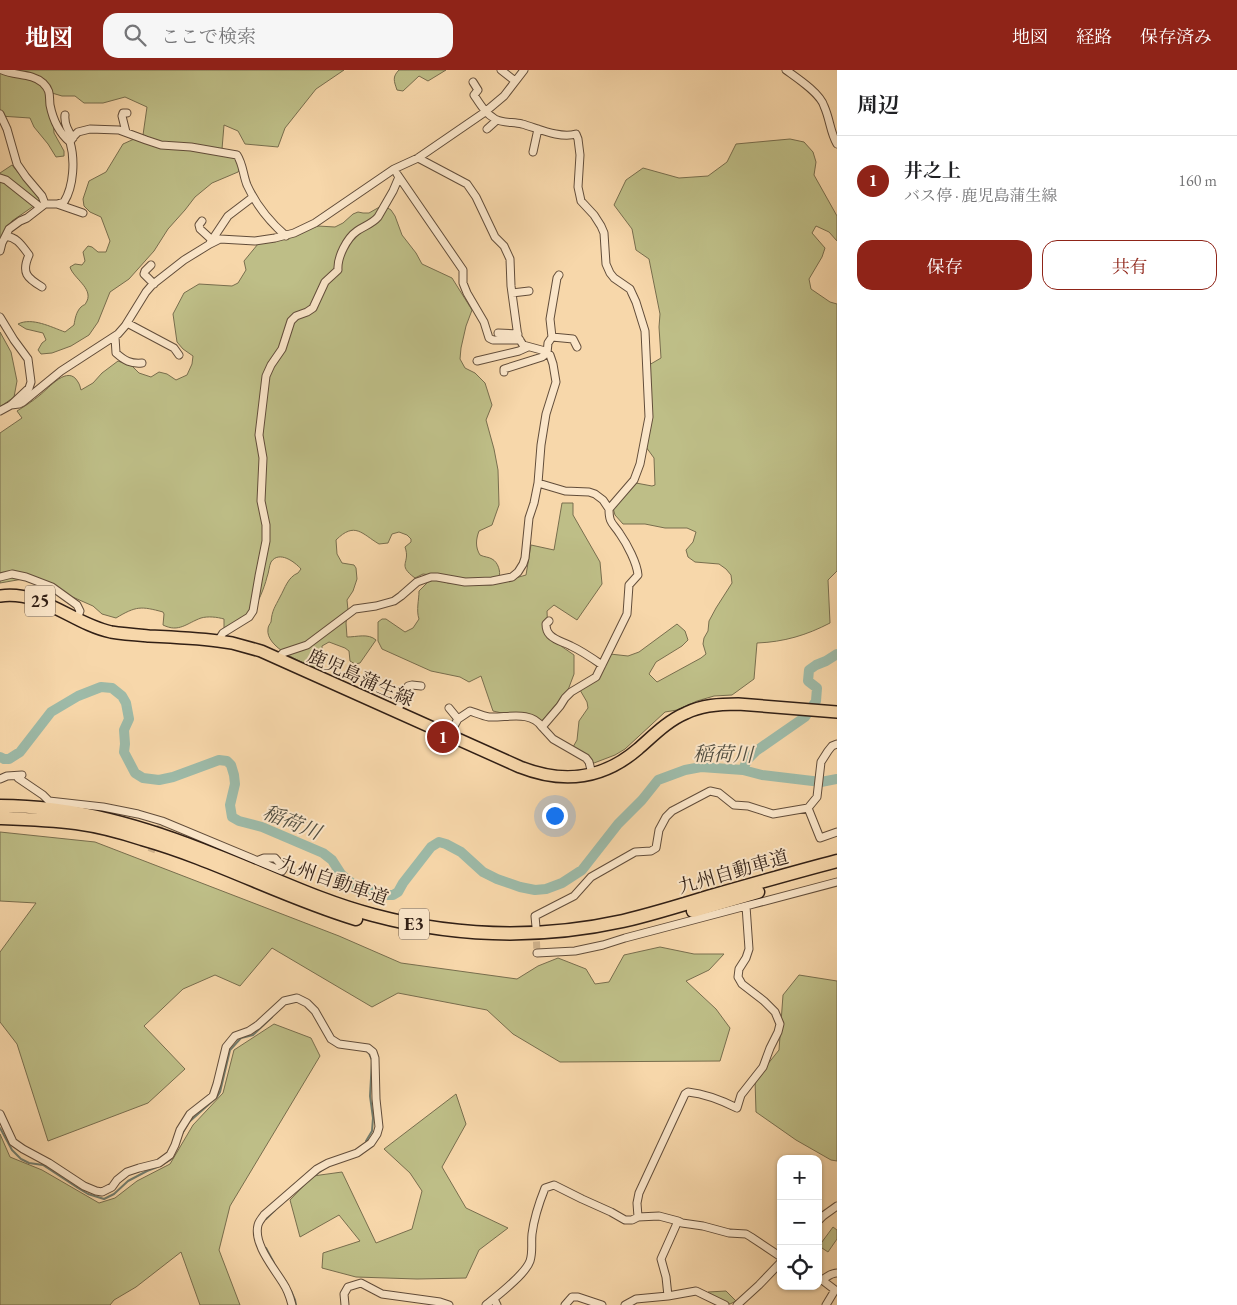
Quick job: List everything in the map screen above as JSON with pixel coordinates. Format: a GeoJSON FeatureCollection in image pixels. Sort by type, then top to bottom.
{"type":"FeatureCollection","features":[{"type":"Feature","properties":{"kind":"highway","name":"九州自動車道"},"geometry":{"type":"LineString","coordinates":[[0,806],[70,812],[122,823],[180,841],[310,894],[353,909],[397,921],[472,932],[512,934],[545,932],[578,929],[623,921],[837,861]]}},
{"type":"Feature","properties":{"kind":"highway","name":"九州自動車道"},"geometry":{"type":"LineString","coordinates":[[0,818],[77,823],[111,830],[177,850],[307,902],[348,916],[396,930],[472,941],[513,942],[546,940],[580,937],[625,929],[837,870]]}},
{"type":"Feature","properties":{"kind":"main road","name":"鹿児島蒲生線"},"geometry":{"type":"LineString","coordinates":[[0,596],[34,599],[92,626],[111,632],[238,644],[278,658],[535,773],[550,776],[564,777],[592,774],[609,768],[637,750],[669,723],[687,712],[703,707],[738,704],[837,712]]}},
{"type":"Feature","properties":{"kind":"street"},"geometry":{"type":"LineString","coordinates":[[2,70],[34,78],[42,83],[50,92],[50,105],[55,123],[62,135],[71,140]]}},
{"type":"Feature","properties":{"kind":"street"},"geometry":{"type":"LineString","coordinates":[[501,70],[515,81]]}},
{"type":"Feature","properties":{"kind":"street"},"geometry":{"type":"LineString","coordinates":[[11,405],[19,404],[61,371],[115,337],[127,323],[142,296],[154,284],[184,260],[211,242],[220,240],[260,240],[286,236],[315,223],[394,170],[418,158],[485,112],[498,102],[524,70]]}},
{"type":"Feature","properties":{"kind":"street"},"geometry":{"type":"LineString","coordinates":[[786,70],[811,89],[823,102],[832,135],[837,144]]}},
{"type":"Feature","properties":{"kind":"street"},"geometry":{"type":"LineString","coordinates":[[473,82],[478,90],[474,95],[485,112],[497,120],[521,124],[550,133],[571,136],[576,134],[580,155],[578,187],[580,201],[594,215],[604,233],[606,264],[610,273],[630,289],[636,302],[645,331],[649,417],[640,464],[634,480],[609,509]]}},
{"type":"Feature","properties":{"kind":"street"},"geometry":{"type":"LineString","coordinates":[[126,132],[122,116],[123,113],[127,113]]}},
{"type":"Feature","properties":{"kind":"street"},"geometry":{"type":"LineString","coordinates":[[0,114],[4,132],[18,164],[42,196],[43,206]]}},
{"type":"Feature","properties":{"kind":"street"},"geometry":{"type":"LineString","coordinates":[[0,251],[10,229],[20,221],[43,206],[64,202],[66,199],[74,164],[71,140],[64,118],[65,115]]}},
{"type":"Feature","properties":{"kind":"street"},"geometry":{"type":"LineString","coordinates":[[487,129],[497,120]]}},
{"type":"Feature","properties":{"kind":"street"},"geometry":{"type":"LineString","coordinates":[[71,140],[78,132],[90,129],[119,130],[161,145],[191,147],[237,155],[246,183],[253,197],[273,225],[286,236]]}},
{"type":"Feature","properties":{"kind":"street"},"geometry":{"type":"LineString","coordinates":[[533,152],[538,129]]}},
{"type":"Feature","properties":{"kind":"street"},"geometry":{"type":"LineString","coordinates":[[278,658],[283,654],[307,645],[355,608],[376,606],[394,601],[417,582],[431,577],[465,582],[492,581],[512,577],[523,564],[529,518],[538,483],[546,414],[556,382],[553,364],[550,355],[523,345],[519,337],[512,293],[510,260],[504,246],[495,237],[476,197],[466,184],[418,158]]}},
{"type":"Feature","properties":{"kind":"street"},"geometry":{"type":"LineString","coordinates":[[394,170],[463,270],[463,284],[484,322],[489,338],[493,340],[519,337]]}},
{"type":"Feature","properties":{"kind":"street"},"geometry":{"type":"LineString","coordinates":[[218,641],[223,633],[249,617],[253,611],[266,541],[266,525],[261,501],[263,458],[260,435],[266,376],[282,349],[291,321],[296,316],[314,308],[325,282],[338,270],[340,255],[350,239],[357,231],[375,221],[399,177]]}},
{"type":"Feature","properties":{"kind":"street"},"geometry":{"type":"LineString","coordinates":[[0,178],[6,180],[43,206]]}},
{"type":"Feature","properties":{"kind":"street"},"geometry":{"type":"LineString","coordinates":[[211,242],[228,216],[253,197]]}},
{"type":"Feature","properties":{"kind":"street"},"geometry":{"type":"LineString","coordinates":[[57,204],[83,214]]}},
{"type":"Feature","properties":{"kind":"street"},"geometry":{"type":"LineString","coordinates":[[202,221],[199,225],[200,229],[211,242]]}},
{"type":"Feature","properties":{"kind":"street"},"geometry":{"type":"LineString","coordinates":[[6,236],[13,237],[29,255],[25,264],[25,270],[30,278],[42,287]]}},
{"type":"Feature","properties":{"kind":"street"},"geometry":{"type":"LineString","coordinates":[[151,265],[144,271],[144,274],[154,284]]}},
{"type":"Feature","properties":{"kind":"street"},"geometry":{"type":"LineString","coordinates":[[504,372],[504,369],[542,357],[547,353],[548,343],[552,337],[550,319],[559,275]]}},
{"type":"Feature","properties":{"kind":"street"},"geometry":{"type":"LineString","coordinates":[[512,293],[529,291]]}},
{"type":"Feature","properties":{"kind":"street"},"geometry":{"type":"LineString","coordinates":[[0,317],[28,360],[31,382],[29,388],[11,405],[0,411]]}},
{"type":"Feature","properties":{"kind":"street"},"geometry":{"type":"LineString","coordinates":[[127,323],[174,348],[179,356]]}},
{"type":"Feature","properties":{"kind":"street"},"geometry":{"type":"LineString","coordinates":[[498,333],[519,337]]}},
{"type":"Feature","properties":{"kind":"street"},"geometry":{"type":"LineString","coordinates":[[115,337],[116,353],[128,362],[142,363]]}},
{"type":"Feature","properties":{"kind":"street"},"geometry":{"type":"LineString","coordinates":[[552,337],[573,339],[577,347]]}},
{"type":"Feature","properties":{"kind":"street"},"geometry":{"type":"LineString","coordinates":[[477,361],[528,347]]}},
{"type":"Feature","properties":{"kind":"street"},"geometry":{"type":"LineString","coordinates":[[538,483],[565,491],[589,492],[603,500],[609,509],[609,518],[621,534],[637,565],[638,575],[629,585],[627,614],[596,677],[571,692],[542,727]]}},
{"type":"Feature","properties":{"kind":"street"},"geometry":{"type":"LineString","coordinates":[[0,577],[12,574],[52,587],[77,606],[80,611],[77,619]]}},
{"type":"Feature","properties":{"kind":"street"},"geometry":{"type":"LineString","coordinates":[[549,621],[546,624],[550,635],[602,665]]}},
{"type":"Feature","properties":{"kind":"street"},"geometry":{"type":"LineString","coordinates":[[397,712],[408,686],[421,686]]}},
{"type":"Feature","properties":{"kind":"street"},"geometry":{"type":"LineString","coordinates":[[449,708],[458,719]]}},
{"type":"Feature","properties":{"kind":"street"},"geometry":{"type":"LineString","coordinates":[[450,735],[458,719],[470,711],[489,716],[506,715],[532,718],[539,722],[553,739],[586,758],[590,762],[592,774]]}},
{"type":"Feature","properties":{"kind":"street"},"geometry":{"type":"LineString","coordinates":[[536,927],[534,916],[574,896],[592,877],[635,852],[651,851],[656,848],[659,830],[666,817],[672,811],[710,791],[719,793],[734,806],[748,806],[774,814],[808,808],[818,797],[821,762],[832,746],[837,744]]}},
{"type":"Feature","properties":{"kind":"street"},"geometry":{"type":"LineString","coordinates":[[0,779],[7,776],[22,775],[18,778],[50,801],[103,807],[138,814],[162,821],[259,860]]}},
{"type":"Feature","properties":{"kind":"street"},"geometry":{"type":"LineString","coordinates":[[808,808],[820,838],[837,832]]}},
{"type":"Feature","properties":{"kind":"street"},"geometry":{"type":"LineString","coordinates":[[537,953],[574,951],[603,945],[837,882]]}},
{"type":"Feature","properties":{"kind":"street"},"geometry":{"type":"LineString","coordinates":[[638,1217],[637,1203],[639,1193],[685,1094],[688,1092],[703,1094],[737,1108],[741,1095],[763,1068],[778,1032],[780,1024],[775,1012],[764,1000],[742,984],[738,978],[739,969],[749,949],[746,906]]}},
{"type":"Feature","properties":{"kind":"street"},"geometry":{"type":"LineString","coordinates":[[0,1114],[13,1142],[22,1149],[49,1163],[84,1186],[96,1191],[107,1190],[127,1172],[159,1163],[170,1155],[180,1130],[190,1114],[213,1096],[226,1048],[235,1036],[249,1032],[284,1000],[297,998],[306,1003],[316,1011],[331,1039],[339,1044],[368,1048],[372,1052],[375,1058],[379,1127],[378,1134],[366,1147],[357,1153],[328,1162],[317,1169],[260,1220],[258,1233],[261,1246],[268,1261],[285,1285],[292,1305]]}},
{"type":"Feature","properties":{"kind":"street"},"geometry":{"type":"LineString","coordinates":[[486,1305],[496,1302],[529,1263],[532,1253],[532,1234],[536,1211],[546,1188],[554,1185],[625,1220],[658,1216],[729,1233],[746,1234],[777,1254]]}},
{"type":"Feature","properties":{"kind":"street"},"geometry":{"type":"LineString","coordinates":[[822,1217],[837,1206]]}},
{"type":"Feature","properties":{"kind":"street"},"geometry":{"type":"LineString","coordinates":[[668,1296],[666,1276],[661,1259],[678,1221]]}},
{"type":"Feature","properties":{"kind":"street"},"geometry":{"type":"LineString","coordinates":[[737,1305],[777,1266]]}},
{"type":"Feature","properties":{"kind":"street"},"geometry":{"type":"LineString","coordinates":[[822,1280],[832,1273],[837,1273]]}},
{"type":"Feature","properties":{"kind":"street"},"geometry":{"type":"LineString","coordinates":[[822,1282],[835,1290],[826,1305]]}},
{"type":"Feature","properties":{"kind":"street"},"geometry":{"type":"LineString","coordinates":[[345,1305],[344,1294],[348,1287],[361,1283],[382,1294],[440,1302],[449,1305]]}},
{"type":"Feature","properties":{"kind":"street"},"geometry":{"type":"LineString","coordinates":[[625,1305],[636,1299],[696,1291],[725,1305]]}},
{"type":"Feature","properties":{"kind":"street"},"geometry":{"type":"LineString","coordinates":[[564,1305],[572,1297],[578,1296],[602,1305]]}},
{"type":"Feature","properties":{"kind":"green space"},"geometry":{"type":"Polygon","coordinates":[[[0,70],[344,70],[316,89],[285,128],[278,147],[245,144],[238,131],[224,125],[222,149],[236,159],[240,169],[238,172],[212,183],[195,197],[168,229],[154,251],[129,279],[110,292],[98,322],[89,335],[71,346],[52,353],[41,354],[38,350],[46,340],[43,333],[26,329],[18,324],[35,322],[65,332],[74,325],[78,311],[85,305],[88,296],[85,287],[70,267],[75,264],[82,265],[85,261],[83,252],[88,246],[98,252],[106,252],[110,241],[101,217],[90,212],[84,206],[83,199],[89,181],[106,172],[123,144],[143,135],[147,107],[125,97],[103,103],[84,103],[75,96],[62,96],[52,93],[54,133],[64,151],[64,156],[56,157],[34,127],[30,118],[0,116],[0,70]]]}},
{"type":"Feature","properties":{"kind":"green space"},"geometry":{"type":"Polygon","coordinates":[[[399,70],[446,70],[428,81],[419,76],[403,91],[397,90],[394,82],[394,77],[399,70]]]}},
{"type":"Feature","properties":{"kind":"green space"},"geometry":{"type":"Polygon","coordinates":[[[790,139],[804,142],[813,152],[816,162],[814,175],[837,216],[837,241],[829,232],[816,226],[812,233],[825,248],[809,279],[811,289],[830,302],[837,304],[837,571],[828,580],[830,623],[795,637],[757,643],[754,679],[732,695],[714,696],[677,710],[665,712],[625,749],[594,763],[573,747],[577,740],[579,721],[588,708],[587,702],[580,690],[610,654],[628,656],[639,652],[677,624],[685,631],[688,640],[682,646],[656,662],[649,674],[657,682],[701,658],[706,654],[703,644],[708,631],[709,621],[732,583],[731,575],[719,564],[695,562],[688,557],[686,550],[693,542],[696,532],[687,528],[623,524],[615,515],[613,508],[634,484],[655,485],[654,458],[646,447],[649,365],[661,358],[660,314],[649,259],[636,250],[632,229],[614,205],[626,180],[643,168],[679,178],[708,176],[727,162],[736,144],[790,139]]]}},
{"type":"Feature","properties":{"kind":"green space"},"geometry":{"type":"Polygon","coordinates":[[[12,165],[41,201],[12,221],[0,242],[0,173],[12,165]]]}},
{"type":"Feature","properties":{"kind":"green space"},"geometry":{"type":"Polygon","coordinates":[[[383,205],[391,210],[395,216],[402,235],[422,264],[452,278],[472,310],[466,326],[460,359],[465,368],[475,373],[485,383],[492,405],[486,420],[498,470],[499,505],[492,525],[479,531],[477,546],[480,555],[491,558],[496,562],[499,577],[471,580],[423,574],[415,578],[405,567],[405,547],[411,542],[407,535],[399,532],[392,534],[388,543],[379,544],[363,533],[353,530],[348,531],[336,540],[337,554],[342,563],[354,565],[356,568],[357,579],[353,591],[347,600],[347,637],[366,636],[376,640],[360,663],[355,664],[350,661],[349,651],[329,642],[322,646],[322,656],[316,668],[278,648],[269,636],[268,628],[275,606],[289,580],[301,569],[287,558],[278,557],[271,562],[262,591],[251,613],[224,629],[224,619],[212,617],[201,618],[178,628],[169,627],[163,625],[163,612],[144,608],[134,609],[116,618],[102,614],[93,606],[59,591],[23,579],[0,583],[0,433],[22,418],[17,411],[64,376],[74,377],[79,383],[81,390],[93,383],[102,373],[118,361],[132,366],[139,373],[151,377],[159,372],[167,374],[176,380],[187,375],[193,356],[177,342],[173,314],[184,293],[199,284],[232,286],[238,283],[246,270],[244,261],[258,244],[318,226],[335,227],[353,214],[358,212],[369,213],[383,205]]]}},
{"type":"Feature","properties":{"kind":"green space"},"geometry":{"type":"Polygon","coordinates":[[[0,332],[11,352],[17,381],[14,397],[0,407],[0,332]]]}},
{"type":"Feature","properties":{"kind":"green space"},"geometry":{"type":"Polygon","coordinates":[[[562,503],[573,503],[573,515],[600,562],[602,584],[577,620],[554,605],[547,611],[548,637],[574,655],[574,674],[568,690],[541,722],[493,711],[481,676],[469,682],[460,677],[431,671],[382,649],[378,641],[378,622],[386,619],[405,632],[413,628],[419,619],[419,591],[428,582],[436,579],[448,583],[491,585],[526,575],[531,545],[554,550],[562,503]]]}},
{"type":"Feature","properties":{"kind":"green space"},"geometry":{"type":"Polygon","coordinates":[[[0,832],[95,842],[339,936],[401,963],[517,979],[538,966],[558,958],[586,969],[595,984],[609,982],[624,955],[660,947],[694,954],[724,954],[709,970],[686,981],[716,1009],[730,1028],[720,1061],[560,1062],[513,1034],[487,1010],[398,993],[372,1007],[272,948],[240,986],[215,975],[183,989],[144,1026],[185,1069],[148,1103],[48,1141],[17,1044],[0,1022],[0,952],[36,903],[0,901],[0,832]]]}},
{"type":"Feature","properties":{"kind":"green space"},"geometry":{"type":"Polygon","coordinates":[[[799,975],[837,981],[837,1161],[831,1160],[796,1140],[756,1112],[755,1080],[779,1050],[783,995],[799,975]]]}},
{"type":"Feature","properties":{"kind":"green space"},"geometry":{"type":"Polygon","coordinates":[[[274,1024],[311,1038],[320,1056],[230,1206],[219,1250],[240,1305],[200,1305],[181,1252],[136,1287],[114,1300],[110,1305],[0,1305],[0,1134],[10,1157],[42,1170],[99,1203],[115,1198],[137,1181],[170,1164],[193,1125],[223,1093],[234,1050],[274,1024]]]}},
{"type":"Feature","properties":{"kind":"green space"},"geometry":{"type":"Polygon","coordinates":[[[456,1094],[466,1124],[442,1167],[466,1208],[508,1228],[479,1250],[466,1278],[356,1277],[322,1268],[323,1253],[360,1241],[339,1215],[300,1237],[290,1200],[313,1176],[342,1172],[376,1243],[412,1229],[422,1191],[410,1173],[384,1149],[456,1094]]]}},
{"type":"Feature","properties":{"kind":"green space"},"geometry":{"type":"Polygon","coordinates":[[[833,1227],[837,1230],[837,1239],[828,1252],[822,1248],[822,1242],[833,1227]]]}},
{"type":"Feature","properties":{"kind":"green space"},"geometry":{"type":"Polygon","coordinates":[[[726,1291],[736,1301],[730,1304],[708,1292],[726,1291]]]}},
{"type":"Feature","properties":{"kind":"waterway"},"geometry":{"type":"LineString","coordinates":[[743,770],[747,760],[756,751],[805,717],[816,701],[817,688],[808,681],[809,670],[837,654]]}},
{"type":"Feature","properties":{"kind":"waterway","name":"稲荷川"},"geometry":{"type":"LineString","coordinates":[[0,757],[9,759],[20,752],[51,712],[78,696],[101,687],[112,688],[122,696],[126,703],[129,719],[124,730],[124,752],[135,773],[143,778],[159,780],[173,777],[219,760],[227,761],[231,765],[235,784],[230,805],[232,817],[239,821],[262,827],[323,853],[332,860],[341,874],[353,884],[386,895],[393,895],[398,892],[431,847],[439,842],[461,852],[483,872],[520,887],[535,890],[546,889],[562,883],[582,870],[618,824],[642,800],[658,780],[685,770],[701,767],[743,770],[762,775],[821,782],[837,779]]}},
{"type":"Feature","properties":{"kind":"waterway"},"geometry":{"type":"LineString","coordinates":[[182,1134],[189,1122],[217,1097],[220,1092],[230,1050],[241,1038],[253,1035],[272,1017]]}},
{"type":"Feature","properties":{"kind":"waterway"},"geometry":{"type":"LineString","coordinates":[[365,1050],[369,1053],[372,1060],[370,1096],[373,1118],[372,1131],[366,1141]]}},
{"type":"Feature","properties":{"kind":"waterway"},"geometry":{"type":"LineString","coordinates":[[0,1128],[12,1150],[21,1159],[29,1163],[43,1165],[88,1194],[104,1199],[114,1194],[128,1181],[160,1166],[172,1157]]}},
{"type":"Feature","properties":{"kind":"waterway"},"geometry":{"type":"LineString","coordinates":[[314,1176],[325,1168]]}},
{"type":"Feature","properties":{"kind":"waterway"},"geometry":{"type":"LineString","coordinates":[[266,1219],[275,1210]]}},
{"type":"Feature","properties":{"kind":"waterway"},"geometry":{"type":"LineString","coordinates":[[266,1248],[274,1263]]}},
{"type":"Feature","properties":{"kind":"waterway"},"geometry":{"type":"LineString","coordinates":[[291,1291],[296,1305]]}},
{"type":"Feature","properties":{"kind":"tunnel"},"geometry":{"type":"LineString","coordinates":[[151,852],[162,821]]}},
{"type":"Feature","properties":{"kind":"tunnel"},"geometry":{"type":"LineString","coordinates":[[536,931],[537,953]]}},
{"type":"Feature","properties":{"kind":"place","name":"井之上"},"geometry":{"type":"Point","coordinates":[443,737]}}]}
